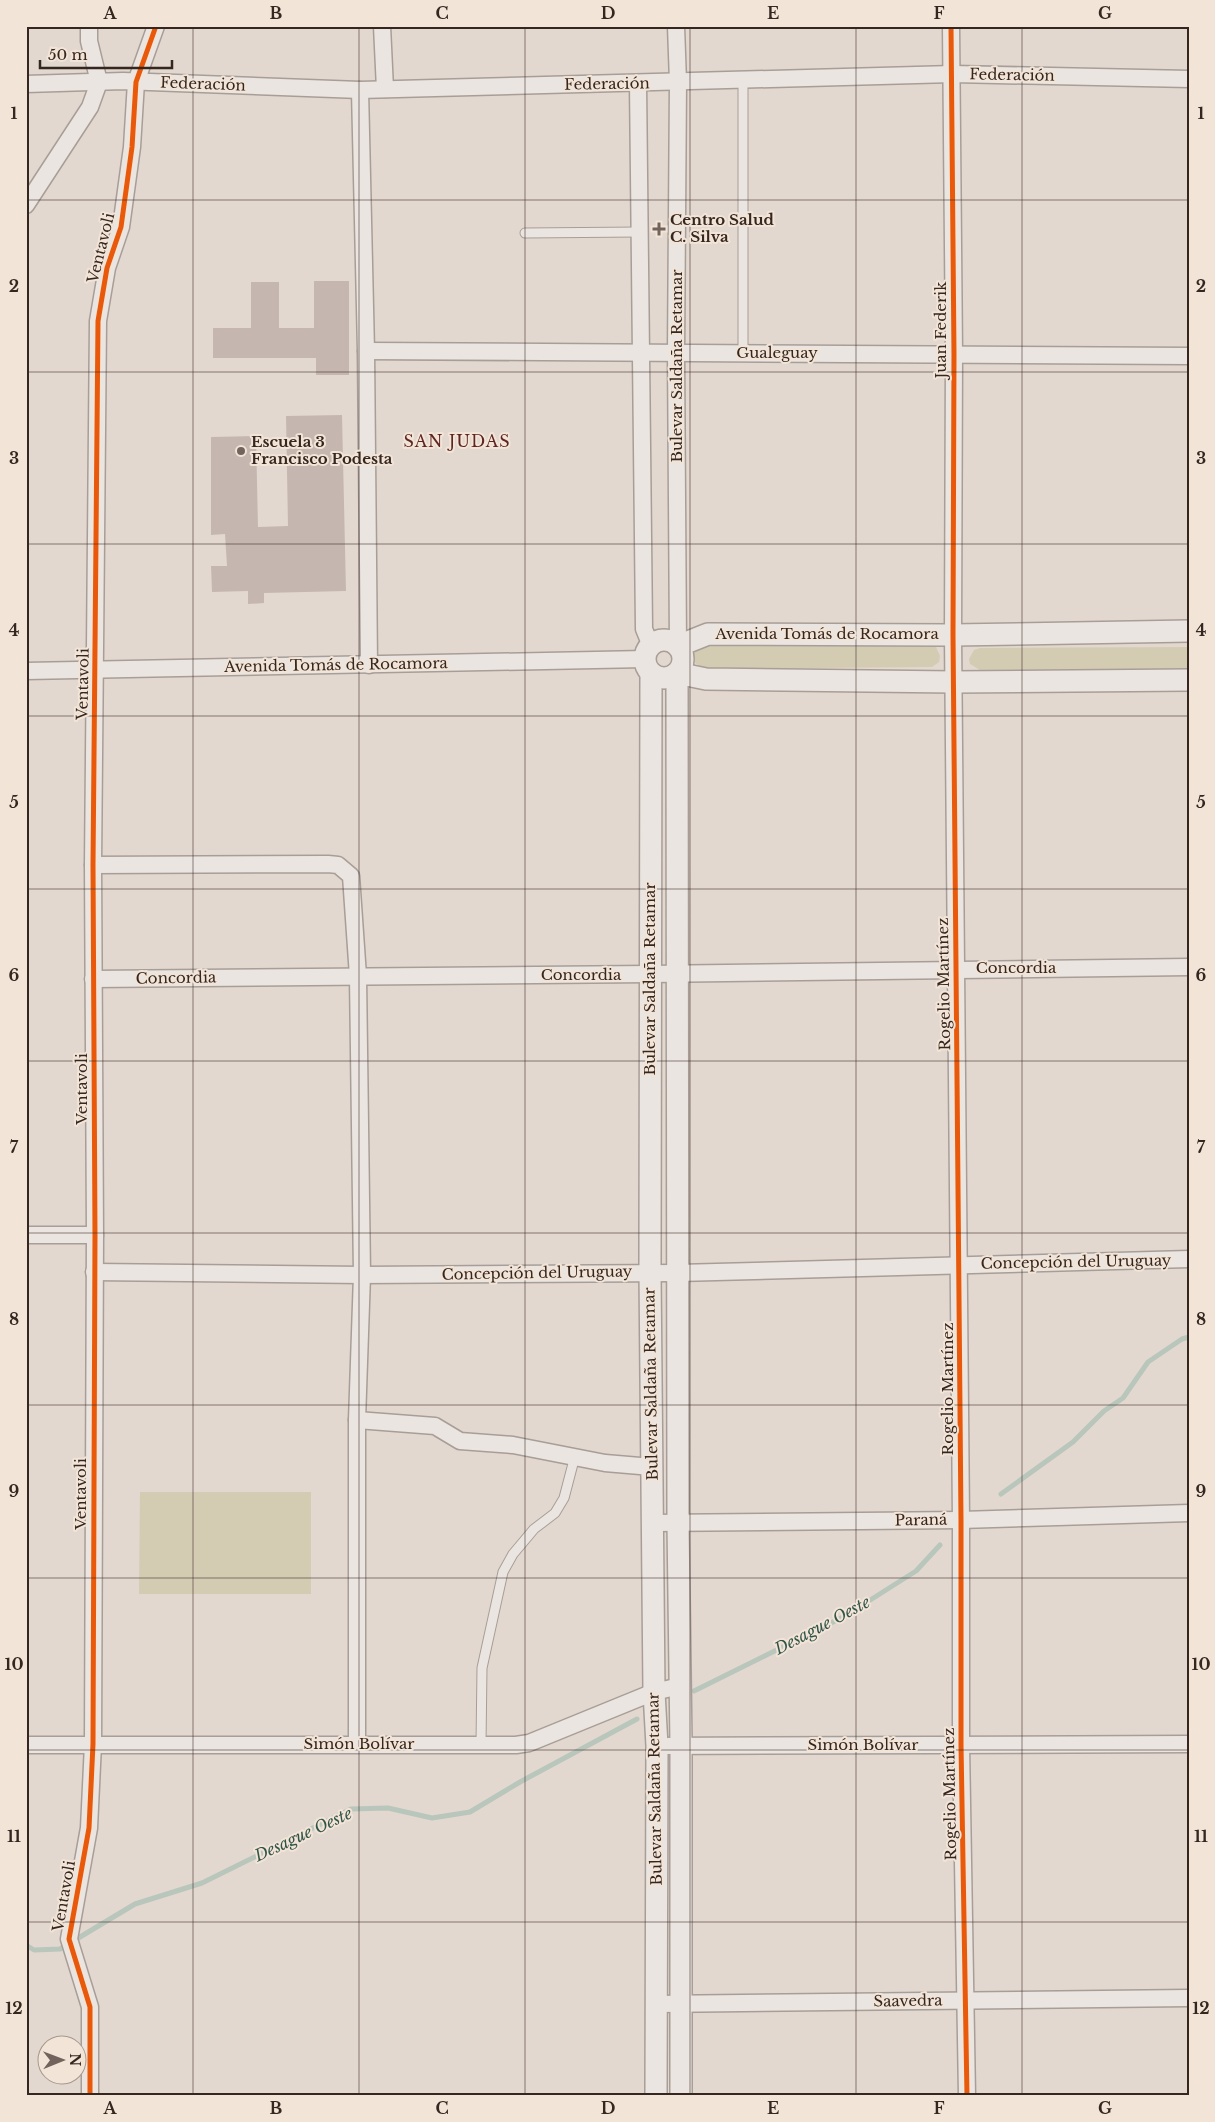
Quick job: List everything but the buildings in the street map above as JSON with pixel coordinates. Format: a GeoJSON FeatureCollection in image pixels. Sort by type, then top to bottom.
{"type":"FeatureCollection","features":[{"type":"Feature","properties":{"kind":"street"},"geometry":{"type":"LineString","coordinates":[[26,205],[90,107],[99,82],[89,41],[88,26]]}},
{"type":"Feature","properties":{"kind":"street","name":"Ventavoli"},"geometry":{"type":"LineString","coordinates":[[90,2096],[90,2007],[70,1945],[89,1828],[93,1744],[95,1235],[93,864],[98,321],[107,268],[122,227],[132,147],[136,82],[156,26]]}},
{"type":"Feature","properties":{"kind":"street"},"geometry":{"type":"LineString","coordinates":[[382,26],[385,89]]}},
{"type":"Feature","properties":{"kind":"street","name":"Bulevar Saldaña Retamar"},"geometry":{"type":"LineString","coordinates":[[676,26],[678,82],[676,353],[678,646],[683,660],[677,673],[681,2096]]}},
{"type":"Feature","properties":{"kind":"street","name":"Juan Federik"},"geometry":{"type":"LineString","coordinates":[[951,26],[953,74],[954,682]]}},
{"type":"Feature","properties":{"kind":"street","name":"Federación"},"geometry":{"type":"LineString","coordinates":[[26,84],[136,82],[360,90],[953,74],[1189,79]]}},
{"type":"Feature","properties":{"kind":"street","name":"Bulevar Saldaña Retamar"},"geometry":{"type":"LineString","coordinates":[[638,83],[644,629],[649,659],[650,1272],[654,1692],[657,1746],[656,2096]]}},
{"type":"Feature","properties":{"kind":"street"},"geometry":{"type":"LineString","coordinates":[[360,90],[366,351],[369,665]]}},
{"type":"Feature","properties":{"kind":"street","name":"Gualeguay"},"geometry":{"type":"LineString","coordinates":[[366,351],[1189,356]]}},
{"type":"Feature","properties":{"kind":"street","name":"Avenida Tomás de Rocamora"},"geometry":{"type":"LineString","coordinates":[[678,646],[708,634],[953,635],[1189,632]]}},
{"type":"Feature","properties":{"kind":"street"},"geometry":{"type":"LineString","coordinates":[[678,646],[664,640],[649,659],[664,678],[671,677],[677,673],[706,680],[954,682],[1189,680]]}},
{"type":"Feature","properties":{"kind":"street","name":"Avenida Tomás de Rocamora"},"geometry":{"type":"LineString","coordinates":[[26,671],[649,659]]}},
{"type":"Feature","properties":{"kind":"street","name":"Rogelio Martínez"},"geometry":{"type":"LineString","coordinates":[[954,682],[962,1520],[961,1746],[967,2096]]}},
{"type":"Feature","properties":{"kind":"street"},"geometry":{"type":"LineString","coordinates":[[93,864],[338,865],[350,876],[358,976],[362,1275],[357,1420],[357,1744]]}},
{"type":"Feature","properties":{"kind":"street","name":"Concordia"},"geometry":{"type":"LineString","coordinates":[[93,979],[1189,967]]}},
{"type":"Feature","properties":{"kind":"street"},"geometry":{"type":"LineString","coordinates":[[26,1235],[95,1235]]}},
{"type":"Feature","properties":{"kind":"street","name":"Concepción del Uruguay"},"geometry":{"type":"LineString","coordinates":[[94,1272],[362,1275],[678,1273],[1189,1259]]}},
{"type":"Feature","properties":{"kind":"street"},"geometry":{"type":"LineString","coordinates":[[357,1420],[435,1426],[460,1441],[513,1445],[605,1463],[652,1467]]}},
{"type":"Feature","properties":{"kind":"street","name":"Paraná"},"geometry":{"type":"LineString","coordinates":[[653,1523],[962,1520],[1189,1513]]}},
{"type":"Feature","properties":{"kind":"street","name":"Simón Bolívar"},"geometry":{"type":"LineString","coordinates":[[26,1745],[529,1743],[654,1692],[680,1686]]}},
{"type":"Feature","properties":{"kind":"street","name":"Simón Bolívar"},"geometry":{"type":"LineString","coordinates":[[657,1746],[1189,1744]]}},
{"type":"Feature","properties":{"kind":"street","name":"Saavedra"},"geometry":{"type":"LineString","coordinates":[[656,2004],[1189,1998]]}},
{"type":"Feature","properties":{"kind":"lane"},"geometry":{"type":"LineString","coordinates":[[743,80],[743,353]]}},
{"type":"Feature","properties":{"kind":"lane"},"geometry":{"type":"LineString","coordinates":[[525,233],[640,232]]}},
{"type":"Feature","properties":{"kind":"lane"},"geometry":{"type":"LineString","coordinates":[[481,1744],[482,1668],[503,1572],[513,1554],[534,1529],[555,1513],[564,1498],[575,1456]]}},
{"type":"Feature","properties":{"kind":"shaded area"},"geometry":{"type":"Polygon","coordinates":[[[932,645],[936,647],[940,656],[939,662],[932,667],[703,669],[692,658],[697,649],[703,646],[932,645]]]}},
{"type":"Feature","properties":{"kind":"shaded area"},"geometry":{"type":"Polygon","coordinates":[[[1189,647],[1189,669],[980,670],[970,664],[969,659],[974,650],[980,648],[1189,647]]]}},
{"type":"Feature","properties":{"kind":"shaded area"},"geometry":{"type":"Polygon","coordinates":[[[140,1492],[311,1492],[311,1594],[139,1594],[140,1492]]]}},
{"type":"Feature","properties":{"kind":"waterway","name":"Desague Oeste"},"geometry":{"type":"LineString","coordinates":[[1001,1494],[1073,1442],[1104,1411],[1123,1398],[1148,1362],[1182,1339],[1189,1337]]}},
{"type":"Feature","properties":{"kind":"waterway","name":"Desague Oeste"},"geometry":{"type":"LineString","coordinates":[[694,1691],[845,1616],[916,1571],[940,1545]]}},
{"type":"Feature","properties":{"kind":"waterway","name":"Desague Oeste"},"geometry":{"type":"LineString","coordinates":[[26,1945],[34,1950],[60,1949],[135,1904],[202,1883],[351,1809],[388,1808],[432,1818],[470,1812],[520,1782],[637,1719]]}},
{"type":"Feature","properties":{"kind":"cycle path"},"geometry":{"type":"LineString","coordinates":[[90,2096],[90,2007],[69,1939],[89,1828],[93,1744],[95,1235],[93,865],[98,321],[107,268],[121,227],[132,147],[136,82],[156,26]]}},
{"type":"Feature","properties":{"kind":"cycle path"},"geometry":{"type":"LineString","coordinates":[[951,26],[954,354],[953,635],[961,1520],[961,1745],[967,2096]]}},
{"type":"Feature","properties":{"kind":"place","name":"Centro Salud C. Silva"},"geometry":{"type":"Point","coordinates":[659,229]}},
{"type":"Feature","properties":{"kind":"place","name":"Escuela 3 Francisco Podesta"},"geometry":{"type":"Point","coordinates":[241,451]}},
{"type":"Feature","properties":{"kind":"district","name":"SAN JUDAS"},"geometry":{"type":"Point","coordinates":[457,441]}}]}
